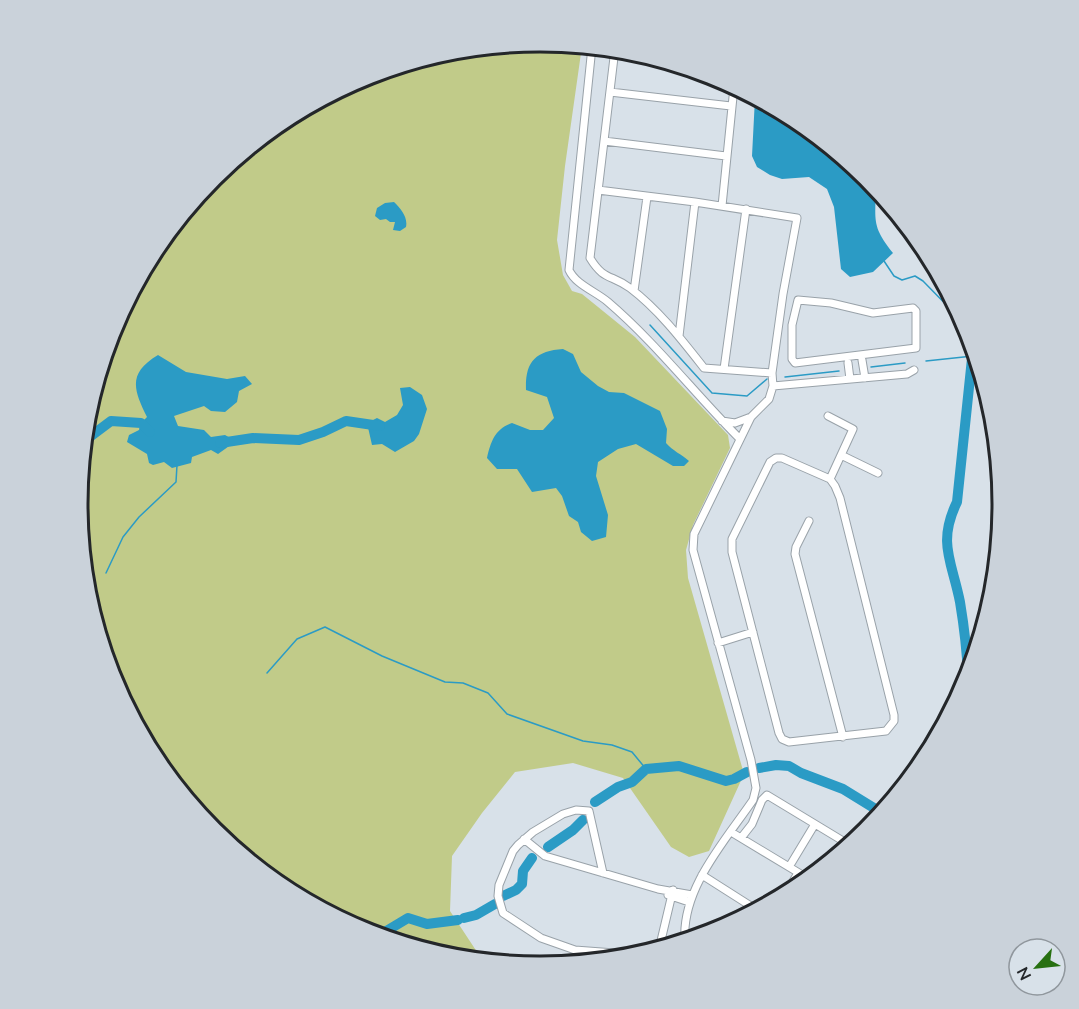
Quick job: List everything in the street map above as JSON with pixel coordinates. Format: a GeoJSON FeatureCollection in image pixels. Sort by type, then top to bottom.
{"type":"FeatureCollection","features":[{"type":"Feature","properties":{"kind":"street"},"geometry":{"type":"LineString","coordinates":[[591,55],[569,270],[573,277],[606,300],[639,330],[740,439]]}},
{"type":"Feature","properties":{"kind":"street"},"geometry":{"type":"LineString","coordinates":[[614,59],[590,258],[598,272],[634,291],[679,336],[704,368],[772,373]]}},
{"type":"Feature","properties":{"kind":"street"},"geometry":{"type":"LineString","coordinates":[[610,92],[731,106]]}},
{"type":"Feature","properties":{"kind":"street"},"geometry":{"type":"LineString","coordinates":[[722,206],[733,96]]}},
{"type":"Feature","properties":{"kind":"street"},"geometry":{"type":"LineString","coordinates":[[604,141],[726,156]]}},
{"type":"Feature","properties":{"kind":"street"},"geometry":{"type":"LineString","coordinates":[[598,190],[746,209],[797,218],[783,294],[772,373],[773,386],[769,399],[751,417],[694,534],[693,550],[751,760],[756,788],[753,800],[702,875],[690,898],[685,920],[685,933]]}},
{"type":"Feature","properties":{"kind":"street"},"geometry":{"type":"LineString","coordinates":[[634,291],[647,197]]}},
{"type":"Feature","properties":{"kind":"street"},"geometry":{"type":"LineString","coordinates":[[679,336],[695,202]]}},
{"type":"Feature","properties":{"kind":"street"},"geometry":{"type":"LineString","coordinates":[[724,369],[746,209]]}},
{"type":"Feature","properties":{"kind":"street"},"geometry":{"type":"LineString","coordinates":[[801,300],[831,303],[873,312],[913,308],[916,311],[915,349],[795,363],[792,359],[792,325],[797,302],[801,300]]}},
{"type":"Feature","properties":{"kind":"street"},"geometry":{"type":"LineString","coordinates":[[850,380],[848,364],[863,362],[865,378]]}},
{"type":"Feature","properties":{"kind":"street"},"geometry":{"type":"LineString","coordinates":[[773,386],[907,374],[914,370]]}},
{"type":"Feature","properties":{"kind":"street"},"geometry":{"type":"LineString","coordinates":[[828,416],[853,429],[830,479]]}},
{"type":"Feature","properties":{"kind":"street"},"geometry":{"type":"LineString","coordinates":[[722,421],[735,423],[751,417]]}},
{"type":"Feature","properties":{"kind":"street"},"geometry":{"type":"LineString","coordinates":[[841,456],[878,473]]}},
{"type":"Feature","properties":{"kind":"street"},"geometry":{"type":"LineString","coordinates":[[776,458],[782,458],[830,479],[836,486],[894,721],[886,731],[789,742],[782,739],[778,733],[753,632],[732,552],[732,539],[770,462],[776,458]]}},
{"type":"Feature","properties":{"kind":"street"},"geometry":{"type":"LineString","coordinates":[[808,521],[795,554],[843,737]]}},
{"type":"Feature","properties":{"kind":"street"},"geometry":{"type":"LineString","coordinates":[[718,643],[753,632]]}},
{"type":"Feature","properties":{"kind":"street"},"geometry":{"type":"LineString","coordinates":[[741,838],[752,824],[762,800],[767,795],[842,840]]}},
{"type":"Feature","properties":{"kind":"street"},"geometry":{"type":"LineString","coordinates":[[603,873],[589,811],[576,810],[563,814],[533,832],[513,851],[499,885],[498,896],[503,913],[541,938],[575,950],[603,952]]}},
{"type":"Feature","properties":{"kind":"street"},"geometry":{"type":"LineString","coordinates":[[789,867],[815,824]]}},
{"type":"Feature","properties":{"kind":"street"},"geometry":{"type":"LineString","coordinates":[[731,832],[798,873],[796,877]]}},
{"type":"Feature","properties":{"kind":"street"},"geometry":{"type":"LineString","coordinates":[[524,839],[545,856],[690,898]]}},
{"type":"Feature","properties":{"kind":"street"},"geometry":{"type":"LineString","coordinates":[[702,875],[749,905]]}},
{"type":"Feature","properties":{"kind":"street"},"geometry":{"type":"LineString","coordinates":[[661,940],[672,894]]}},
{"type":"Feature","properties":{"kind":"green space"},"geometry":{"type":"Polygon","coordinates":[[[540,52],[581,54],[557,240],[563,275],[572,291],[582,294],[635,337],[728,435],[730,448],[693,525],[686,550],[688,578],[744,774],[709,851],[689,857],[671,847],[623,778],[573,763],[515,772],[482,813],[452,856],[450,911],[477,952],[394,933],[313,896],[264,863],[241,844],[200,803],[181,780],[164,756],[134,704],[111,650],[103,621],[96,593],[88,534],[88,475],[91,446],[96,416],[111,359],[148,278],[181,229],[200,206],[241,165],[264,146],[288,129],[340,99],[394,76],[451,61],[481,56],[540,52]]]}},
{"type":"Feature","properties":{"kind":"water"},"geometry":{"type":"Polygon","coordinates":[[[755,107],[815,146],[875,202],[878,230],[893,253],[873,272],[850,277],[841,269],[834,207],[827,189],[809,177],[782,179],[770,175],[757,167],[752,156],[755,107]]]}},
{"type":"Feature","properties":{"kind":"water"},"geometry":{"type":"Polygon","coordinates":[[[394,202],[406,220],[406,227],[400,231],[393,230],[395,222],[380,220],[375,216],[377,208],[385,203],[394,202]]]}},
{"type":"Feature","properties":{"kind":"water"},"geometry":{"type":"Polygon","coordinates":[[[563,349],[573,354],[581,372],[598,386],[609,392],[624,393],[660,411],[667,429],[666,443],[689,461],[684,466],[673,466],[636,444],[618,449],[598,462],[596,476],[608,515],[606,537],[592,541],[581,532],[578,522],[569,516],[562,496],[556,488],[532,492],[517,469],[497,469],[487,458],[495,436],[506,426],[512,423],[530,430],[543,430],[554,418],[547,397],[526,390],[527,372],[539,355],[563,349]]]}},
{"type":"Feature","properties":{"kind":"water"},"geometry":{"type":"Polygon","coordinates":[[[158,355],[186,372],[227,379],[245,376],[252,384],[239,391],[237,402],[225,412],[211,411],[204,406],[174,416],[178,426],[204,430],[211,437],[225,435],[234,440],[218,454],[211,450],[192,457],[191,463],[172,468],[164,462],[153,465],[149,463],[147,454],[127,442],[129,435],[139,430],[141,423],[147,417],[136,390],[138,375],[148,362],[158,355]]]}},
{"type":"Feature","properties":{"kind":"water"},"geometry":{"type":"Polygon","coordinates":[[[410,387],[422,395],[427,409],[419,434],[414,441],[395,452],[382,444],[372,445],[367,423],[377,418],[385,422],[397,415],[403,405],[400,388],[410,387]]]}},
{"type":"Feature","properties":{"kind":"waterway"},"geometry":{"type":"LineString","coordinates":[[884,261],[894,276],[902,280],[915,276],[943,302]]}},
{"type":"Feature","properties":{"kind":"waterway"},"geometry":{"type":"LineString","coordinates":[[650,325],[712,393],[747,396],[767,379]]}},
{"type":"Feature","properties":{"kind":"waterway"},"geometry":{"type":"LineString","coordinates":[[926,361],[967,357]]}},
{"type":"Feature","properties":{"kind":"waterway"},"geometry":{"type":"LineString","coordinates":[[871,367],[905,363]]}},
{"type":"Feature","properties":{"kind":"waterway"},"geometry":{"type":"LineString","coordinates":[[966,654],[961,611],[947,541],[951,516],[957,502],[971,369]]}},
{"type":"Feature","properties":{"kind":"waterway"},"geometry":{"type":"LineString","coordinates":[[785,377],[839,371]]}},
{"type":"Feature","properties":{"kind":"waterway"},"geometry":{"type":"LineString","coordinates":[[93,435],[111,421],[141,423],[150,432]]}},
{"type":"Feature","properties":{"kind":"waterway"},"geometry":{"type":"LineString","coordinates":[[220,443],[253,438],[299,440],[346,421],[380,426]]}},
{"type":"Feature","properties":{"kind":"waterway"},"geometry":{"type":"LineString","coordinates":[[106,573],[123,537],[139,517],[176,482],[177,465]]}},
{"type":"Feature","properties":{"kind":"waterway"},"geometry":{"type":"LineString","coordinates":[[267,673],[297,639],[325,627],[382,656],[445,682],[463,683],[488,693],[507,714],[583,741],[612,745],[632,752],[646,769]]}},
{"type":"Feature","properties":{"kind":"waterway"},"geometry":{"type":"LineString","coordinates":[[759,768],[776,765],[789,766],[843,789],[874,808]]}},
{"type":"Feature","properties":{"kind":"waterway"},"geometry":{"type":"LineString","coordinates":[[595,802],[618,787],[632,782],[646,769],[679,766],[726,781],[747,772]]}},
{"type":"Feature","properties":{"kind":"waterway"},"geometry":{"type":"LineString","coordinates":[[548,847],[573,830],[583,820]]}},
{"type":"Feature","properties":{"kind":"waterway"},"geometry":{"type":"LineString","coordinates":[[503,896],[516,890],[522,884],[523,871],[532,858]]}},
{"type":"Feature","properties":{"kind":"waterway"},"geometry":{"type":"LineString","coordinates":[[464,918],[476,915],[495,904]]}},
{"type":"Feature","properties":{"kind":"waterway"},"geometry":{"type":"LineString","coordinates":[[387,930],[408,918],[427,924],[458,920]]}}]}
